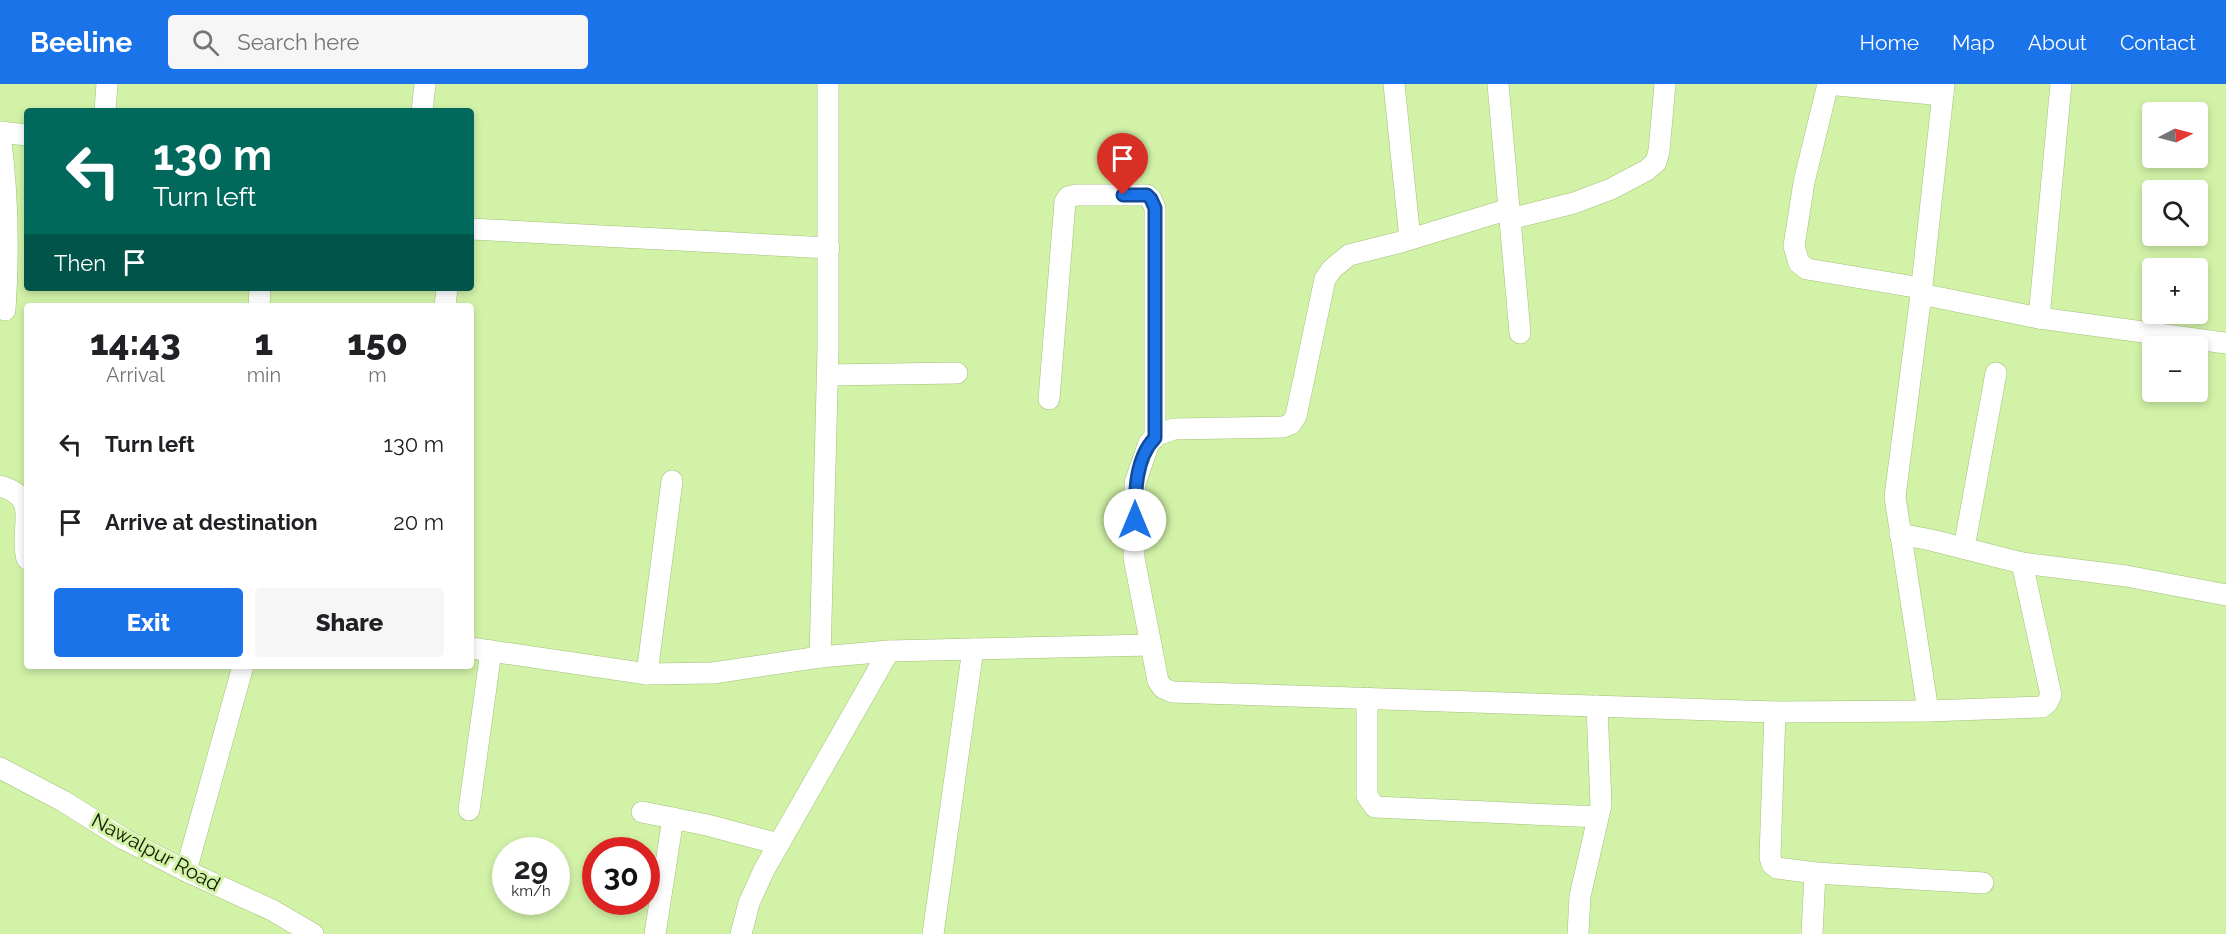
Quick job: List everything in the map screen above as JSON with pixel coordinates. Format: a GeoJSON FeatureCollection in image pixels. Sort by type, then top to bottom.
{"type":"FeatureCollection","features":[{"type":"Feature","properties":{"kind":"street"},"geometry":{"type":"LineString","coordinates":[[105,108],[107,84]]}},
{"type":"Feature","properties":{"kind":"street"},"geometry":{"type":"LineString","coordinates":[[422,108],[425,84]]}},
{"type":"Feature","properties":{"kind":"street"},"geometry":{"type":"LineString","coordinates":[[820,657],[828,375],[828,84]]}},
{"type":"Feature","properties":{"kind":"street"},"geometry":{"type":"LineString","coordinates":[[1394,84],[1410,239]]}},
{"type":"Feature","properties":{"kind":"street"},"geometry":{"type":"LineString","coordinates":[[1498,84],[1520,333]]}},
{"type":"Feature","properties":{"kind":"street"},"geometry":{"type":"LineString","coordinates":[[1665,84],[1659,151],[1656,162],[1647,170],[1611,189],[1574,203],[1510,214],[1348,255],[1332,269],[1325,279],[1296,416],[1291,424],[1283,427],[1174,429],[1149,443],[1135,483],[1134,558],[1158,681],[1163,688],[1172,692],[1774,712],[1928,711],[2042,707],[2047,703],[2050,695],[2022,563]]}},
{"type":"Feature","properties":{"kind":"street"},"geometry":{"type":"LineString","coordinates":[[1928,711],[1894,496],[1921,291],[1944,89],[1827,84],[1804,182],[1794,246],[1796,257],[1807,269],[1921,291],[2039,318],[2226,343]]}},
{"type":"Feature","properties":{"kind":"street"},"geometry":{"type":"LineString","coordinates":[[2039,318],[2061,84]]}},
{"type":"Feature","properties":{"kind":"street"},"geometry":{"type":"LineString","coordinates":[[5,310],[8,214],[0,133],[24,135]]}},
{"type":"Feature","properties":{"kind":"street"},"geometry":{"type":"LineString","coordinates":[[1049,399],[1065,202],[1068,197],[1076,195],[1147,195],[1155,208],[1155,438]]}},
{"type":"Feature","properties":{"kind":"street"},"geometry":{"type":"LineString","coordinates":[[474,229],[569,232],[829,248]]}},
{"type":"Feature","properties":{"kind":"street"},"geometry":{"type":"LineString","coordinates":[[828,375],[957,372]]}},
{"type":"Feature","properties":{"kind":"street"},"geometry":{"type":"LineString","coordinates":[[1964,548],[1996,373]]}},
{"type":"Feature","properties":{"kind":"street"},"geometry":{"type":"LineString","coordinates":[[647,674],[672,481]]}},
{"type":"Feature","properties":{"kind":"street"},"geometry":{"type":"LineString","coordinates":[[0,486],[17,492],[23,499],[24,504]]}},
{"type":"Feature","properties":{"kind":"street"},"geometry":{"type":"LineString","coordinates":[[1900,534],[2022,563],[2126,576],[2226,595]]}},
{"type":"Feature","properties":{"kind":"street"},"geometry":{"type":"LineString","coordinates":[[470,810],[481,650],[647,674],[713,673],[820,657],[889,651],[1151,645]]}},
{"type":"Feature","properties":{"kind":"street"},"geometry":{"type":"LineString","coordinates":[[933,934],[973,649]]}},
{"type":"Feature","properties":{"kind":"street"},"geometry":{"type":"LineString","coordinates":[[741,934],[749,903],[764,870],[889,651]]}},
{"type":"Feature","properties":{"kind":"street"},"geometry":{"type":"LineString","coordinates":[[186,871],[242,669]]}},
{"type":"Feature","properties":{"kind":"street"},"geometry":{"type":"LineString","coordinates":[[1367,699],[1367,796],[1375,807],[1598,817]]}},
{"type":"Feature","properties":{"kind":"street"},"geometry":{"type":"LineString","coordinates":[[1578,934],[1580,896],[1601,805],[1597,706]]}},
{"type":"Feature","properties":{"kind":"street"},"geometry":{"type":"LineString","coordinates":[[1774,712],[1770,857],[1772,864],[1777,868],[1815,873],[1983,883]]}},
{"type":"Feature","properties":{"kind":"street","name":"Nawalpur Road"},"geometry":{"type":"LineString","coordinates":[[0,768],[63,801],[124,839],[186,871],[272,910],[313,934]]}},
{"type":"Feature","properties":{"kind":"street"},"geometry":{"type":"LineString","coordinates":[[642,812],[779,844]]}},
{"type":"Feature","properties":{"kind":"street"},"geometry":{"type":"LineString","coordinates":[[655,934],[673,818]]}},
{"type":"Feature","properties":{"kind":"street"},"geometry":{"type":"LineString","coordinates":[[1812,934],[1815,873]]}},
{"type":"Feature","properties":{"kind":"route"},"geometry":{"type":"LineString","coordinates":[[1123,195],[1147,195],[1155,208],[1155,438],[1149,443],[1135,483],[1135,520]]}}]}
